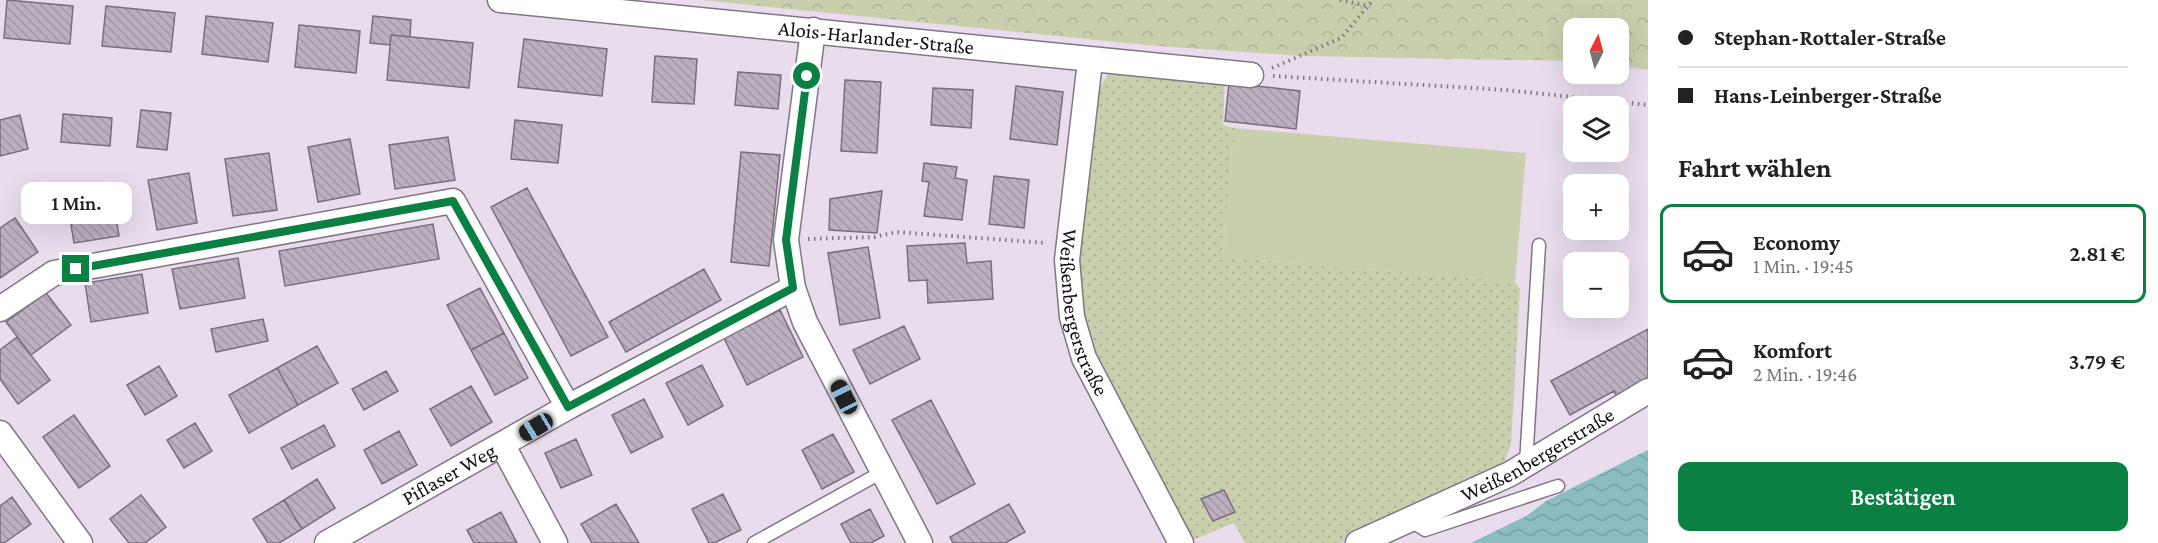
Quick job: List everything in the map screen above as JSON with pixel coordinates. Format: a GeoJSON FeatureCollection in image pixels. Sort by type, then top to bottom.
{"type":"FeatureCollection","features":[{"type":"Feature","properties":{"kind":"street","name":"Alois-Harlander-Straße"},"geometry":{"type":"LineString","coordinates":[[500,0],[813,30],[890,40],[985,47],[1090,61],[1251,75]]}},
{"type":"Feature","properties":{"kind":"street"},"geometry":{"type":"LineString","coordinates":[[813,30],[786,240],[793,288],[805,322],[920,543]]}},
{"type":"Feature","properties":{"kind":"street","name":"Weißenbergerstraße"},"geometry":{"type":"LineString","coordinates":[[1090,61],[1069,244],[1068,292],[1072,317],[1084,358],[1181,543]]}},
{"type":"Feature","properties":{"kind":"street"},"geometry":{"type":"LineString","coordinates":[[0,309],[54,273],[453,201],[568,407]]}},
{"type":"Feature","properties":{"kind":"street","name":"Piflaser Weg"},"geometry":{"type":"LineString","coordinates":[[327,543],[503,446],[568,407],[793,288]]}},
{"type":"Feature","properties":{"kind":"street","name":"Weißenbergerstraße"},"geometry":{"type":"LineString","coordinates":[[1358,543],[1510,474],[1648,391]]}},
{"type":"Feature","properties":{"kind":"street"},"geometry":{"type":"LineString","coordinates":[[0,433],[80,543]]}},
{"type":"Feature","properties":{"kind":"street"},"geometry":{"type":"LineString","coordinates":[[503,446],[555,543]]}},
{"type":"Feature","properties":{"kind":"lane"},"geometry":{"type":"LineString","coordinates":[[1526,464],[1539,245]]}},
{"type":"Feature","properties":{"kind":"lane"},"geometry":{"type":"LineString","coordinates":[[754,543],[882,472]]}},
{"type":"Feature","properties":{"kind":"lane"},"geometry":{"type":"LineString","coordinates":[[1408,520],[1425,530],[1558,486]]}},
{"type":"Feature","properties":{"kind":"path"},"geometry":{"type":"LineString","coordinates":[[1340,0],[1370,6]]}},
{"type":"Feature","properties":{"kind":"path"},"geometry":{"type":"LineString","coordinates":[[1251,75],[1293,61],[1341,38],[1373,0]]}},
{"type":"Feature","properties":{"kind":"path"},"geometry":{"type":"LineString","coordinates":[[1251,75],[1506,90],[1648,105]]}},
{"type":"Feature","properties":{"kind":"path"},"geometry":{"type":"LineString","coordinates":[[786,240],[874,237],[897,232],[1069,244]]}},
{"type":"Feature","properties":{"kind":"green space"},"geometry":{"type":"Polygon","coordinates":[[[701,0],[1648,0],[1648,70],[1629,67],[1629,18],[1563,18],[1563,61],[1300,56],[1146,45],[701,0]]]}},
{"type":"Feature","properties":{"kind":"green space"},"geometry":{"type":"Polygon","coordinates":[[[1110,71],[1225,79],[1223,125],[1234,128],[1223,257],[1515,282],[1520,289],[1511,445],[1503,465],[1340,543],[1245,543],[1234,523],[1193,540],[1098,364],[1076,298],[1077,262],[1096,94],[1110,71]]]}},
{"type":"Feature","properties":{"kind":"green space"},"geometry":{"type":"Polygon","coordinates":[[[1234,128],[1526,153],[1515,282],[1223,257],[1234,128]]]}},
{"type":"Feature","properties":{"kind":"water"},"geometry":{"type":"Polygon","coordinates":[[[1648,450],[1648,543],[1471,543],[1528,515],[1546,501],[1648,450]]]}},
{"type":"Feature","properties":{"kind":"building"},"geometry":{"type":"Polygon","coordinates":[[[7,0],[73,6],[70,44],[4,38],[7,0]]]}},
{"type":"Feature","properties":{"kind":"building"},"geometry":{"type":"Polygon","coordinates":[[[106,6],[175,13],[171,52],[102,46],[106,6]]]}},
{"type":"Feature","properties":{"kind":"building"},"geometry":{"type":"Polygon","coordinates":[[[206,16],[273,23],[268,62],[202,54],[206,16]]]}},
{"type":"Feature","properties":{"kind":"building"},"geometry":{"type":"Polygon","coordinates":[[[373,16],[411,20],[410,37],[391,35],[390,45],[370,43],[373,16]]]}},
{"type":"Feature","properties":{"kind":"building"},"geometry":{"type":"Polygon","coordinates":[[[299,25],[360,31],[356,73],[295,67],[299,25]]]}},
{"type":"Feature","properties":{"kind":"building"},"geometry":{"type":"Polygon","coordinates":[[[391,35],[473,43],[469,88],[387,80],[391,35]]]}},
{"type":"Feature","properties":{"kind":"building"},"geometry":{"type":"Polygon","coordinates":[[[524,39],[607,49],[602,96],[518,87],[524,39]]]}},
{"type":"Feature","properties":{"kind":"building"},"geometry":{"type":"Polygon","coordinates":[[[655,56],[697,59],[694,104],[652,102],[655,56]]]}},
{"type":"Feature","properties":{"kind":"building"},"geometry":{"type":"Polygon","coordinates":[[[738,72],[781,75],[778,109],[735,105],[738,72]]]}},
{"type":"Feature","properties":{"kind":"building"},"geometry":{"type":"Polygon","coordinates":[[[845,80],[881,82],[877,153],[841,151],[845,80]]]}},
{"type":"Feature","properties":{"kind":"building"},"geometry":{"type":"Polygon","coordinates":[[[1229,83],[1300,91],[1296,129],[1225,121],[1229,83]]]}},
{"type":"Feature","properties":{"kind":"building"},"geometry":{"type":"Polygon","coordinates":[[[1016,86],[1063,92],[1057,145],[1010,139],[1016,86]]]}},
{"type":"Feature","properties":{"kind":"building"},"geometry":{"type":"Polygon","coordinates":[[[933,88],[973,90],[971,128],[931,125],[933,88]]]}},
{"type":"Feature","properties":{"kind":"building"},"geometry":{"type":"Polygon","coordinates":[[[141,110],[171,113],[167,150],[137,147],[141,110]]]}},
{"type":"Feature","properties":{"kind":"building"},"geometry":{"type":"Polygon","coordinates":[[[63,114],[112,118],[110,146],[61,142],[63,114]]]}},
{"type":"Feature","properties":{"kind":"building"},"geometry":{"type":"Polygon","coordinates":[[[20,115],[28,149],[0,156],[0,120],[20,115]]]}},
{"type":"Feature","properties":{"kind":"building"},"geometry":{"type":"Polygon","coordinates":[[[515,120],[562,125],[558,163],[511,159],[515,120]]]}},
{"type":"Feature","properties":{"kind":"building"},"geometry":{"type":"Polygon","coordinates":[[[448,137],[455,180],[395,189],[389,145],[448,137]]]}},
{"type":"Feature","properties":{"kind":"building"},"geometry":{"type":"Polygon","coordinates":[[[350,139],[360,194],[318,202],[308,147],[350,139]]]}},
{"type":"Feature","properties":{"kind":"building"},"geometry":{"type":"Polygon","coordinates":[[[741,152],[780,155],[769,266],[731,262],[741,152]]]}},
{"type":"Feature","properties":{"kind":"building"},"geometry":{"type":"Polygon","coordinates":[[[269,153],[277,210],[233,216],[225,159],[269,153]]]}},
{"type":"Feature","properties":{"kind":"building"},"geometry":{"type":"Polygon","coordinates":[[[924,163],[957,167],[955,178],[967,180],[962,220],[924,216],[929,182],[922,181],[924,163]]]}},
{"type":"Feature","properties":{"kind":"building"},"geometry":{"type":"Polygon","coordinates":[[[189,173],[197,223],[157,230],[148,180],[189,173]]]}},
{"type":"Feature","properties":{"kind":"building"},"geometry":{"type":"Polygon","coordinates":[[[994,176],[1029,180],[1024,228],[989,224],[994,176]]]}},
{"type":"Feature","properties":{"kind":"building"},"geometry":{"type":"Polygon","coordinates":[[[111,187],[119,236],[74,243],[66,194],[111,187]]]}},
{"type":"Feature","properties":{"kind":"building"},"geometry":{"type":"Polygon","coordinates":[[[527,188],[608,337],[571,356],[491,207],[527,188]]]}},
{"type":"Feature","properties":{"kind":"building"},"geometry":{"type":"Polygon","coordinates":[[[882,191],[877,233],[829,230],[830,199],[882,191]]]}},
{"type":"Feature","properties":{"kind":"building"},"geometry":{"type":"Polygon","coordinates":[[[15,218],[38,252],[0,278],[0,228],[15,218]]]}},
{"type":"Feature","properties":{"kind":"building"},"geometry":{"type":"Polygon","coordinates":[[[433,224],[439,259],[285,286],[279,251],[433,224]]]}},
{"type":"Feature","properties":{"kind":"building"},"geometry":{"type":"Polygon","coordinates":[[[965,243],[967,263],[991,261],[993,299],[928,303],[927,280],[909,281],[907,246],[965,243]]]}},
{"type":"Feature","properties":{"kind":"building"},"geometry":{"type":"Polygon","coordinates":[[[868,247],[880,318],[840,325],[828,253],[868,247]]]}},
{"type":"Feature","properties":{"kind":"building"},"geometry":{"type":"Polygon","coordinates":[[[238,258],[245,298],[180,309],[172,269],[238,258]]]}},
{"type":"Feature","properties":{"kind":"building"},"geometry":{"type":"Polygon","coordinates":[[[704,269],[721,300],[626,352],[609,322],[704,269]]]}},
{"type":"Feature","properties":{"kind":"building"},"geometry":{"type":"Polygon","coordinates":[[[142,274],[148,313],[91,322],[85,283],[142,274]]]}},
{"type":"Feature","properties":{"kind":"building"},"geometry":{"type":"Polygon","coordinates":[[[480,288],[504,333],[471,350],[447,305],[480,288]]]}},
{"type":"Feature","properties":{"kind":"building"},"geometry":{"type":"Polygon","coordinates":[[[46,293],[71,325],[31,355],[6,322],[46,293]]]}},
{"type":"Feature","properties":{"kind":"building"},"geometry":{"type":"Polygon","coordinates":[[[780,310],[803,357],[747,385],[724,338],[780,310]]]}},
{"type":"Feature","properties":{"kind":"building"},"geometry":{"type":"Polygon","coordinates":[[[263,319],[268,341],[216,352],[211,329],[263,319]]]}},
{"type":"Feature","properties":{"kind":"building"},"geometry":{"type":"Polygon","coordinates":[[[904,326],[920,359],[870,384],[853,350],[904,326]]]}},
{"type":"Feature","properties":{"kind":"building"},"geometry":{"type":"Polygon","coordinates":[[[1648,329],[1648,388],[1620,403],[1614,391],[1570,415],[1551,381],[1648,329]]]}},
{"type":"Feature","properties":{"kind":"building"},"geometry":{"type":"Polygon","coordinates":[[[504,333],[528,378],[495,395],[471,350],[504,333]]]}},
{"type":"Feature","properties":{"kind":"building"},"geometry":{"type":"Polygon","coordinates":[[[17,337],[50,380],[18,404],[0,379],[0,350],[17,337]]]}},
{"type":"Feature","properties":{"kind":"building"},"geometry":{"type":"Polygon","coordinates":[[[317,346],[338,383],[298,405],[277,368],[317,346]]]}},
{"type":"Feature","properties":{"kind":"building"},"geometry":{"type":"Polygon","coordinates":[[[702,365],[723,406],[688,425],[666,383],[702,365]]]}},
{"type":"Feature","properties":{"kind":"building"},"geometry":{"type":"Polygon","coordinates":[[[159,366],[177,396],[145,415],[127,385],[159,366]]]}},
{"type":"Feature","properties":{"kind":"building"},"geometry":{"type":"Polygon","coordinates":[[[277,368],[298,405],[249,433],[229,395],[277,368]]]}},
{"type":"Feature","properties":{"kind":"building"},"geometry":{"type":"Polygon","coordinates":[[[386,371],[398,391],[364,410],[352,389],[386,371]]]}},
{"type":"Feature","properties":{"kind":"building"},"geometry":{"type":"Polygon","coordinates":[[[471,386],[492,422],[451,446],[430,409],[471,386]]]}},
{"type":"Feature","properties":{"kind":"building"},"geometry":{"type":"Polygon","coordinates":[[[644,399],[663,437],[631,453],[612,415],[644,399]]]}},
{"type":"Feature","properties":{"kind":"building"},"geometry":{"type":"Polygon","coordinates":[[[931,400],[975,484],[937,504],[892,420],[931,400]]]}},
{"type":"Feature","properties":{"kind":"building"},"geometry":{"type":"Polygon","coordinates":[[[74,415],[110,466],[79,488],[43,437],[74,415]]]}},
{"type":"Feature","properties":{"kind":"building"},"geometry":{"type":"Polygon","coordinates":[[[195,423],[212,451],[184,468],[167,440],[195,423]]]}},
{"type":"Feature","properties":{"kind":"building"},"geometry":{"type":"Polygon","coordinates":[[[324,425],[335,446],[292,469],[281,448],[324,425]]]}},
{"type":"Feature","properties":{"kind":"building"},"geometry":{"type":"Polygon","coordinates":[[[399,431],[417,465],[382,484],[364,450],[399,431]]]}},
{"type":"Feature","properties":{"kind":"building"},"geometry":{"type":"Polygon","coordinates":[[[833,434],[854,472],[822,489],[802,450],[833,434]]]}},
{"type":"Feature","properties":{"kind":"building"},"geometry":{"type":"Polygon","coordinates":[[[576,439],[592,475],[561,488],[545,453],[576,439]]]}},
{"type":"Feature","properties":{"kind":"building"},"geometry":{"type":"Polygon","coordinates":[[[317,479],[335,508],[302,529],[284,500],[317,479]]]}},
{"type":"Feature","properties":{"kind":"building"},"geometry":{"type":"Polygon","coordinates":[[[1224,490],[1235,512],[1213,521],[1201,499],[1224,490]]]}},
{"type":"Feature","properties":{"kind":"building"},"geometry":{"type":"Polygon","coordinates":[[[723,494],[741,530],[714,543],[709,543],[692,509],[723,494]]]}},
{"type":"Feature","properties":{"kind":"building"},"geometry":{"type":"Polygon","coordinates":[[[141,495],[166,527],[145,543],[129,543],[110,519],[141,495]]]}},
{"type":"Feature","properties":{"kind":"building"},"geometry":{"type":"Polygon","coordinates":[[[12,497],[31,524],[4,543],[0,543],[0,506],[12,497]]]}},
{"type":"Feature","properties":{"kind":"building"},"geometry":{"type":"Polygon","coordinates":[[[284,500],[302,529],[279,543],[268,543],[253,519],[284,500]]]}},
{"type":"Feature","properties":{"kind":"building"},"geometry":{"type":"Polygon","coordinates":[[[616,504],[639,543],[592,543],[581,524],[616,504]]]}},
{"type":"Feature","properties":{"kind":"building"},"geometry":{"type":"Polygon","coordinates":[[[1009,504],[1025,532],[1005,543],[953,543],[950,537],[1009,504]]]}},
{"type":"Feature","properties":{"kind":"building"},"geometry":{"type":"Polygon","coordinates":[[[870,509],[884,536],[871,543],[851,543],[841,524],[870,509]]]}},
{"type":"Feature","properties":{"kind":"building"},"geometry":{"type":"Polygon","coordinates":[[[501,512],[517,543],[474,543],[467,530],[501,512]]]}},
{"type":"Feature","properties":{"kind":"route"},"geometry":{"type":"LineString","coordinates":[[76,269],[453,201],[568,407],[793,288],[786,240],[807,76]]}}]}
